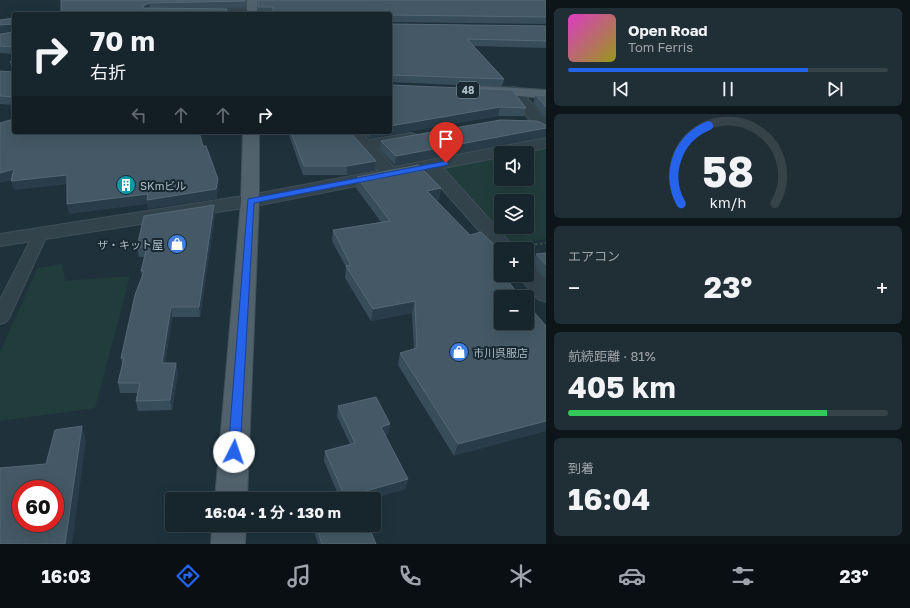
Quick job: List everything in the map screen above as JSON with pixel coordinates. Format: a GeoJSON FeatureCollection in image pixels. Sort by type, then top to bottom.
{"type":"FeatureCollection","features":[{"type":"Feature","properties":{"kind":"main road"},"geometry":{"type":"LineString","coordinates":[[252,0],[252,12]]}},
{"type":"Feature","properties":{"kind":"main road","name":"48"},"geometry":{"type":"LineString","coordinates":[[468,90],[514,91],[546,94]]}},
{"type":"Feature","properties":{"kind":"main road"},"geometry":{"type":"LineString","coordinates":[[231,492],[250,201],[251,134]]}},
{"type":"Feature","properties":{"kind":"main road"},"geometry":{"type":"LineString","coordinates":[[228,544],[229,532]]}},
{"type":"Feature","properties":{"kind":"street"},"geometry":{"type":"LineString","coordinates":[[514,91],[542,125]]}},
{"type":"Feature","properties":{"kind":"street"},"geometry":{"type":"LineString","coordinates":[[519,122],[542,125]]}},
{"type":"Feature","properties":{"kind":"street"},"geometry":{"type":"LineString","coordinates":[[354,134],[390,174]]}},
{"type":"Feature","properties":{"kind":"street"},"geometry":{"type":"LineString","coordinates":[[364,146],[424,136]]}},
{"type":"Feature","properties":{"kind":"street"},"geometry":{"type":"LineString","coordinates":[[0,240],[250,201],[546,143]]}},
{"type":"Feature","properties":{"kind":"street"},"geometry":{"type":"LineString","coordinates":[[432,166],[500,242]]}},
{"type":"Feature","properties":{"kind":"street"},"geometry":{"type":"LineString","coordinates":[[534,281],[546,294]]}},
{"type":"Feature","properties":{"kind":"lane"},"geometry":{"type":"LineString","coordinates":[[0,318],[41,234]]}},
{"type":"Feature","properties":{"kind":"green space"},"geometry":{"type":"Polygon","coordinates":[[[546,148],[546,239],[526,242],[511,242],[504,234],[534,234],[534,194],[494,194],[494,224],[442,168],[494,158],[494,186],[534,186],[534,150],[546,148]]]}},
{"type":"Feature","properties":{"kind":"green space"},"geometry":{"type":"Polygon","coordinates":[[[62,264],[65,281],[130,276],[95,408],[0,421],[0,352],[38,268],[62,264]]]}},
{"type":"Feature","properties":{"kind":"building"},"geometry":{"type":"Polygon","coordinates":[[[61,0],[245,0],[149,3],[143,6],[143,8],[227,9],[226,12],[61,12],[61,0]]]}},
{"type":"Feature","properties":{"kind":"building"},"geometry":{"type":"Polygon","coordinates":[[[258,0],[546,0],[546,17],[392,15],[392,12],[273,12],[273,7],[258,7],[258,0]]]}},
{"type":"Feature","properties":{"kind":"building"},"geometry":{"type":"Polygon","coordinates":[[[12,18],[12,24],[0,25],[0,20],[12,18]]]}},
{"type":"Feature","properties":{"kind":"building"},"geometry":{"type":"Polygon","coordinates":[[[392,24],[546,26],[546,41],[467,39],[504,79],[392,75],[392,24]]]}},
{"type":"Feature","properties":{"kind":"building"},"geometry":{"type":"Polygon","coordinates":[[[12,32],[12,47],[0,46],[0,34],[12,32]]]}},
{"type":"Feature","properties":{"kind":"building"},"geometry":{"type":"Polygon","coordinates":[[[0,71],[12,72],[12,97],[0,96],[0,71]]]}},
{"type":"Feature","properties":{"kind":"building"},"geometry":{"type":"Polygon","coordinates":[[[392,85],[512,90],[526,108],[500,107],[392,126],[392,85]]]}},
{"type":"Feature","properties":{"kind":"building"},"geometry":{"type":"Polygon","coordinates":[[[536,95],[546,96],[546,107],[536,95]]]}},
{"type":"Feature","properties":{"kind":"building"},"geometry":{"type":"Polygon","coordinates":[[[12,120],[12,134],[200,134],[203,146],[206,146],[218,179],[216,189],[147,200],[148,194],[67,204],[67,175],[11,181],[14,169],[0,173],[0,123],[12,120]]]}},
{"type":"Feature","properties":{"kind":"building"},"geometry":{"type":"Polygon","coordinates":[[[500,120],[537,121],[546,125],[546,128],[396,156],[381,141],[500,120]]]}},
{"type":"Feature","properties":{"kind":"building"},"geometry":{"type":"Polygon","coordinates":[[[292,134],[352,134],[376,161],[347,166],[304,166],[292,134]]]}},
{"type":"Feature","properties":{"kind":"building"},"geometry":{"type":"Polygon","coordinates":[[[418,165],[441,188],[427,191],[470,235],[481,232],[494,244],[494,282],[509,282],[515,290],[494,290],[494,330],[534,330],[534,312],[546,326],[546,421],[458,444],[400,353],[417,348],[415,301],[373,309],[346,266],[351,265],[333,230],[390,221],[357,177],[418,165]]]}},
{"type":"Feature","properties":{"kind":"building"},"geometry":{"type":"Polygon","coordinates":[[[214,205],[199,307],[171,307],[162,363],[176,363],[170,400],[136,401],[140,383],[118,383],[124,358],[121,358],[135,295],[144,271],[141,271],[147,247],[137,247],[144,216],[214,205]]]}},
{"type":"Feature","properties":{"kind":"building"},"geometry":{"type":"Polygon","coordinates":[[[546,253],[546,265],[536,254],[546,253]]]}},
{"type":"Feature","properties":{"kind":"building"},"geometry":{"type":"Polygon","coordinates":[[[376,397],[390,424],[381,427],[408,479],[362,492],[343,492],[325,451],[355,443],[338,406],[376,397]]]}},
{"type":"Feature","properties":{"kind":"building"},"geometry":{"type":"Polygon","coordinates":[[[82,426],[65,544],[0,544],[0,468],[46,464],[55,430],[82,426]]]}},
{"type":"Feature","properties":{"kind":"building"},"geometry":{"type":"Polygon","coordinates":[[[318,532],[371,532],[376,544],[322,544],[318,532]]]}},
{"type":"Feature","properties":{"kind":"place","name":"SKmビル"},"geometry":{"type":"Point","coordinates":[126,185]}},
{"type":"Feature","properties":{"kind":"place","name":"ザ・キット屋"},"geometry":{"type":"Point","coordinates":[177,244]}},
{"type":"Feature","properties":{"kind":"place","name":"市川呉服店"},"geometry":{"type":"Point","coordinates":[459,352]}},
{"type":"Feature","properties":{"kind":"route"},"geometry":{"type":"LineString","coordinates":[[234,452],[250,201],[446,163]]}}]}
